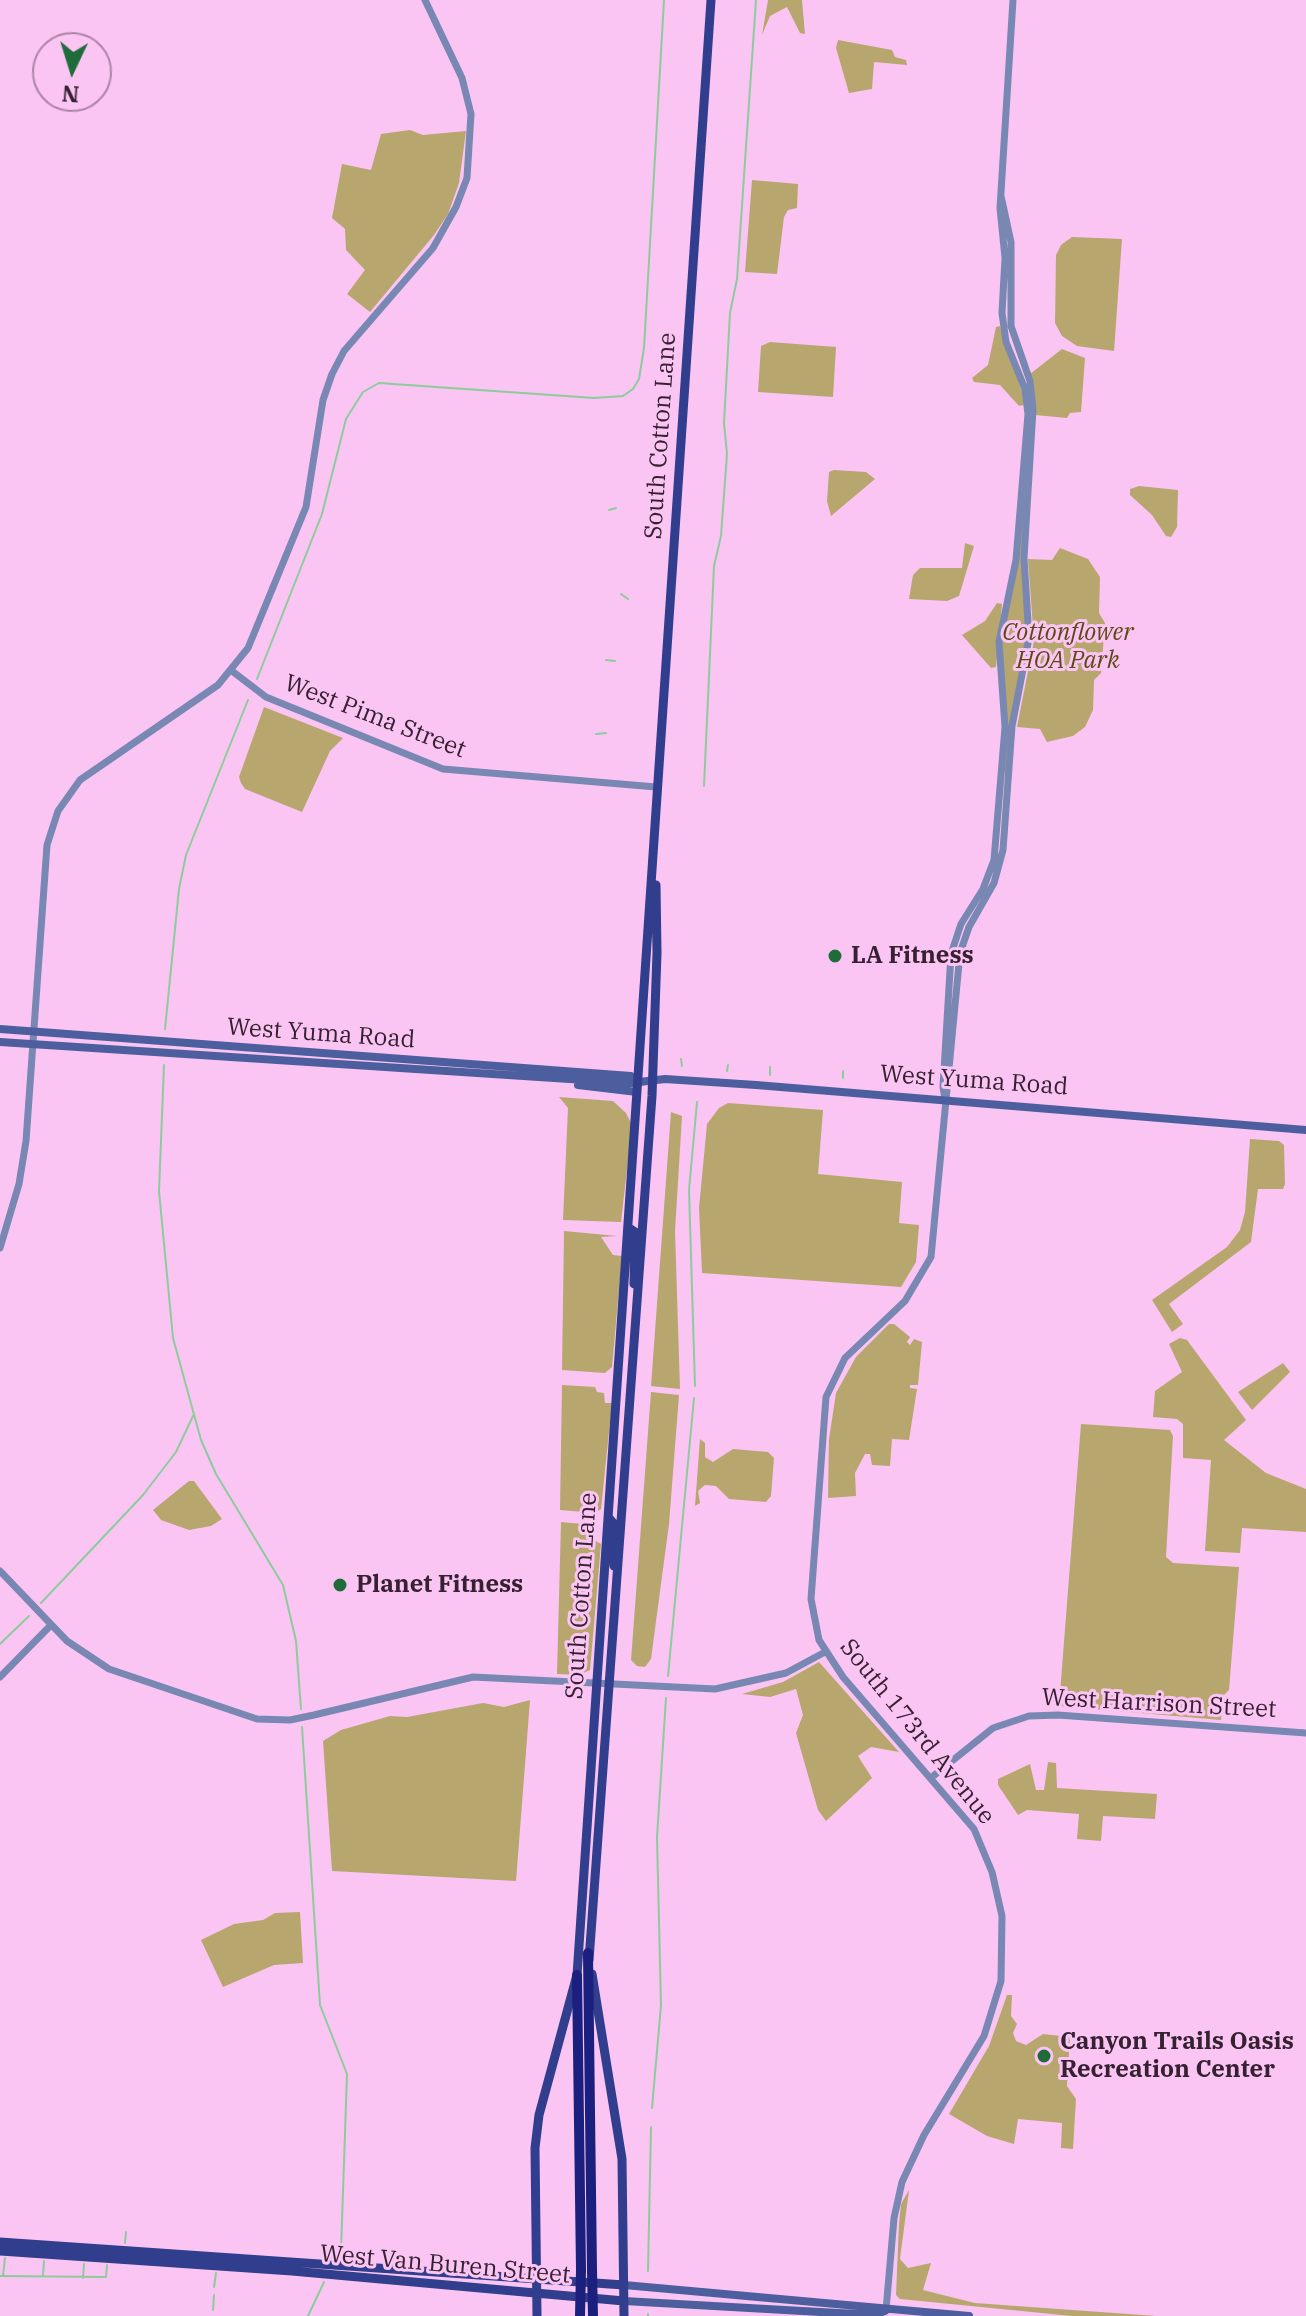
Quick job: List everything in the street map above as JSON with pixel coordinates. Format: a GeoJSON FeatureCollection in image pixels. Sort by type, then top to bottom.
{"type":"FeatureCollection","features":[{"type":"Feature","properties":{"kind":"highway"},"geometry":{"type":"LineString","coordinates":[[580,2316],[586,2270],[588,1953]]}},
{"type":"Feature","properties":{"kind":"highway"},"geometry":{"type":"LineString","coordinates":[[577,1975],[586,2270],[593,2316]]}},
{"type":"Feature","properties":{"kind":"main road","name":"South Cotton Lane"},"geometry":{"type":"LineString","coordinates":[[537,2316],[536,2134],[577,1975],[711,0]]}},
{"type":"Feature","properties":{"kind":"main road","name":"South Cotton Lane"},"geometry":{"type":"LineString","coordinates":[[624,2316],[622,2159],[588,1953],[611,1685],[653,1080],[657,973],[653,874]]}},
{"type":"Feature","properties":{"kind":"main road"},"geometry":{"type":"LineString","coordinates":[[648,927],[651,968],[657,973]]}},
{"type":"Feature","properties":{"kind":"main road","name":"West Yuma Road"},"geometry":{"type":"LineString","coordinates":[[0,1029],[631,1076],[638,1081]]}},
{"type":"Feature","properties":{"kind":"main road","name":"West Yuma Road"},"geometry":{"type":"LineString","coordinates":[[0,1042],[568,1079],[653,1080],[946,1100],[1306,1130]]}},
{"type":"Feature","properties":{"kind":"main road"},"geometry":{"type":"LineString","coordinates":[[187,1053],[192,1048],[238,1051],[243,1048]]}},
{"type":"Feature","properties":{"kind":"main road"},"geometry":{"type":"LineString","coordinates":[[440,1070],[445,1066],[533,1069]]}},
{"type":"Feature","properties":{"kind":"main road"},"geometry":{"type":"LineString","coordinates":[[568,1079],[570,1083],[637,1092]]}},
{"type":"Feature","properties":{"kind":"main road"},"geometry":{"type":"LineString","coordinates":[[629,1228],[635,1232],[633,1296],[637,1319]]}},
{"type":"Feature","properties":{"kind":"main road"},"geometry":{"type":"LineString","coordinates":[[618,1381],[632,1383]]}},
{"type":"Feature","properties":{"kind":"main road"},"geometry":{"type":"LineString","coordinates":[[608,1517],[614,1524],[614,1566],[618,1589]]}},
{"type":"Feature","properties":{"kind":"main road","name":"West Van Buren Street"},"geometry":{"type":"LineString","coordinates":[[0,2242],[331,2270],[536,2295],[874,2315],[886,2310]]}},
{"type":"Feature","properties":{"kind":"main road","name":"West Van Buren Street"},"geometry":{"type":"LineString","coordinates":[[0,2251],[537,2278],[969,2316]]}},
{"type":"Feature","properties":{"kind":"street"},"geometry":{"type":"LineString","coordinates":[[0,1248],[23,1161],[47,845],[65,797],[80,780],[190,705],[232,671],[248,648],[306,507],[323,400],[332,374],[344,351],[433,248],[456,207],[467,178],[471,114],[462,78],[425,0]]}},
{"type":"Feature","properties":{"kind":"street","name":"South 173rd Avenue"},"geometry":{"type":"LineString","coordinates":[[946,1100],[943,1087],[951,954],[961,924],[988,879],[995,855],[1005,727],[999,642],[1016,560],[1028,414],[1025,389],[1002,320],[1005,258],[1001,196],[1013,0]]}},
{"type":"Feature","properties":{"kind":"street","name":"South 173rd Avenue"},"geometry":{"type":"LineString","coordinates":[[886,2310],[894,2218],[902,2182],[924,2135],[978,2050],[996,2003],[1004,1950],[1002,1916],[985,1851],[964,1815],[843,1677],[825,1652],[815,1629],[811,1599],[826,1397],[845,1358],[905,1301],[931,1257],[960,953],[969,927],[994,883],[1000,863],[1012,726],[1029,638],[1024,558],[1032,397],[1011,326],[1011,242],[1001,196]]}},
{"type":"Feature","properties":{"kind":"street","name":"West Pima Street"},"geometry":{"type":"LineString","coordinates":[[232,671],[258,693],[452,771],[656,787]]}},
{"type":"Feature","properties":{"kind":"street"},"geometry":{"type":"LineString","coordinates":[[0,1571],[50,1626],[90,1658],[144,1683],[253,1718],[301,1718],[459,1678],[692,1690],[747,1685],[786,1673],[825,1652]]}},
{"type":"Feature","properties":{"kind":"street"},"geometry":{"type":"LineString","coordinates":[[0,1677],[50,1626]]}},
{"type":"Feature","properties":{"kind":"street","name":"West Harrison Street"},"geometry":{"type":"LineString","coordinates":[[932,1777],[993,1728],[1029,1716],[1306,1733]]}},
{"type":"Feature","properties":{"kind":"green space"},"geometry":{"type":"Polygon","coordinates":[[[768,0],[802,0],[805,34],[800,33],[787,7],[770,16],[762,35],[768,0]]]}},
{"type":"Feature","properties":{"kind":"green space"},"geometry":{"type":"Polygon","coordinates":[[[838,40],[892,50],[895,57],[906,60],[907,65],[874,62],[872,89],[849,93],[836,48],[838,40]]]}},
{"type":"Feature","properties":{"kind":"green space"},"geometry":{"type":"Polygon","coordinates":[[[410,130],[423,135],[466,131],[459,183],[448,214],[434,235],[370,312],[347,294],[365,270],[346,250],[345,229],[332,218],[342,164],[371,170],[381,134],[410,130]]]}},
{"type":"Feature","properties":{"kind":"green space"},"geometry":{"type":"Polygon","coordinates":[[[752,180],[798,184],[797,208],[788,210],[784,217],[777,274],[745,272],[752,180]]]}},
{"type":"Feature","properties":{"kind":"green space"},"geometry":{"type":"Polygon","coordinates":[[[1072,237],[1122,239],[1114,351],[1077,346],[1062,336],[1055,323],[1056,255],[1061,245],[1072,237]]]}},
{"type":"Feature","properties":{"kind":"green space"},"geometry":{"type":"Polygon","coordinates":[[[1000,326],[1024,405],[1019,406],[1000,385],[974,382],[972,378],[988,365],[996,327],[1000,326]]]}},
{"type":"Feature","properties":{"kind":"green space"},"geometry":{"type":"Polygon","coordinates":[[[770,342],[836,347],[833,397],[758,392],[761,346],[770,342]]]}},
{"type":"Feature","properties":{"kind":"green space"},"geometry":{"type":"Polygon","coordinates":[[[1062,349],[1085,358],[1081,412],[1070,413],[1067,418],[1035,415],[1030,374],[1062,349]]]}},
{"type":"Feature","properties":{"kind":"green space"},"geometry":{"type":"Polygon","coordinates":[[[829,472],[866,472],[875,479],[831,516],[827,501],[829,472]]]}},
{"type":"Feature","properties":{"kind":"green space"},"geometry":{"type":"Polygon","coordinates":[[[1139,486],[1178,490],[1177,527],[1171,537],[1166,536],[1152,515],[1130,495],[1130,489],[1139,486]]]}},
{"type":"Feature","properties":{"kind":"green space"},"geometry":{"type":"Polygon","coordinates":[[[1023,489],[1028,630],[1005,779],[1000,660],[1023,489]]]}},
{"type":"Feature","properties":{"kind":"green space"},"geometry":{"type":"Polygon","coordinates":[[[965,543],[974,546],[959,596],[947,601],[909,599],[913,575],[920,568],[962,568],[965,543]]]}},
{"type":"Feature","properties":{"kind":"green space","name":"Cottonflower HOA Park"},"geometry":{"type":"Polygon","coordinates":[[[1060,548],[1088,559],[1100,577],[1099,613],[1105,623],[1101,673],[1094,680],[1093,710],[1085,727],[1073,736],[1047,742],[1040,729],[1017,727],[1034,641],[1028,559],[1052,560],[1060,548]]]}},
{"type":"Feature","properties":{"kind":"green space"},"geometry":{"type":"Polygon","coordinates":[[[997,603],[1002,604],[996,667],[991,668],[962,635],[985,621],[997,603]]]}},
{"type":"Feature","properties":{"kind":"green space"},"geometry":{"type":"Polygon","coordinates":[[[264,707],[343,738],[330,751],[302,812],[245,789],[241,783],[239,777],[264,707]]]}},
{"type":"Feature","properties":{"kind":"green space"},"geometry":{"type":"Polygon","coordinates":[[[559,1097],[613,1101],[626,1113],[632,1125],[621,1222],[563,1220],[568,1108],[559,1097]]]}},
{"type":"Feature","properties":{"kind":"green space"},"geometry":{"type":"Polygon","coordinates":[[[728,1103],[823,1110],[818,1174],[902,1182],[899,1223],[919,1225],[916,1262],[901,1287],[702,1273],[699,1208],[707,1124],[719,1108],[728,1103]]]}},
{"type":"Feature","properties":{"kind":"green space"},"geometry":{"type":"Polygon","coordinates":[[[671,1112],[682,1116],[675,1231],[680,1389],[651,1386],[671,1112]]]}},
{"type":"Feature","properties":{"kind":"green space"},"geometry":{"type":"Polygon","coordinates":[[[1250,1139],[1279,1141],[1284,1145],[1283,1189],[1258,1189],[1251,1242],[1169,1304],[1183,1324],[1172,1332],[1152,1300],[1227,1247],[1240,1230],[1245,1212],[1250,1139]]]}},
{"type":"Feature","properties":{"kind":"green space"},"geometry":{"type":"Polygon","coordinates":[[[564,1231],[617,1236],[601,1237],[613,1255],[622,1256],[612,1367],[605,1373],[562,1370],[564,1231]]]}},
{"type":"Feature","properties":{"kind":"green space"},"geometry":{"type":"Polygon","coordinates":[[[889,1324],[894,1324],[910,1337],[907,1342],[910,1345],[914,1339],[922,1342],[918,1385],[910,1385],[910,1388],[917,1389],[909,1440],[892,1439],[890,1466],[872,1465],[870,1454],[865,1454],[855,1473],[856,1496],[828,1498],[829,1439],[836,1393],[856,1357],[889,1324]]]}},
{"type":"Feature","properties":{"kind":"green space"},"geometry":{"type":"Polygon","coordinates":[[[1180,1338],[1187,1340],[1246,1420],[1224,1440],[1266,1473],[1306,1489],[1306,1532],[1242,1528],[1240,1553],[1205,1551],[1211,1460],[1183,1458],[1183,1424],[1177,1419],[1153,1417],[1155,1391],[1182,1372],[1169,1344],[1180,1338]]]}},
{"type":"Feature","properties":{"kind":"green space"},"geometry":{"type":"Polygon","coordinates":[[[1283,1363],[1290,1372],[1252,1410],[1238,1392],[1283,1363]]]}},
{"type":"Feature","properties":{"kind":"green space"},"geometry":{"type":"Polygon","coordinates":[[[562,1385],[595,1387],[597,1392],[604,1393],[605,1403],[612,1403],[601,1509],[595,1513],[560,1510],[562,1385]]]}},
{"type":"Feature","properties":{"kind":"green space"},"geometry":{"type":"Polygon","coordinates":[[[651,1392],[679,1395],[669,1524],[651,1659],[645,1667],[637,1666],[631,1660],[651,1392]]]}},
{"type":"Feature","properties":{"kind":"green space"},"geometry":{"type":"Polygon","coordinates":[[[1081,1424],[1170,1430],[1173,1436],[1166,1557],[1173,1563],[1239,1567],[1229,1690],[1224,1695],[1221,1720],[1059,1706],[1081,1424]]]}},
{"type":"Feature","properties":{"kind":"green space"},"geometry":{"type":"Polygon","coordinates":[[[700,1439],[705,1443],[705,1457],[713,1462],[733,1449],[768,1452],[774,1458],[771,1496],[766,1502],[729,1499],[716,1486],[705,1485],[698,1491],[700,1503],[695,1506],[700,1439]]]}},
{"type":"Feature","properties":{"kind":"green space"},"geometry":{"type":"Polygon","coordinates":[[[189,1481],[194,1481],[222,1519],[211,1526],[189,1530],[161,1520],[153,1510],[189,1481]]]}},
{"type":"Feature","properties":{"kind":"green space"},"geometry":{"type":"Polygon","coordinates":[[[561,1522],[594,1525],[594,1540],[601,1544],[590,1670],[579,1675],[557,1674],[561,1522]]]}},
{"type":"Feature","properties":{"kind":"green space"},"geometry":{"type":"Polygon","coordinates":[[[819,1662],[899,1752],[871,1747],[858,1756],[872,1778],[826,1821],[818,1810],[796,1733],[803,1715],[796,1689],[770,1697],[742,1694],[783,1682],[819,1662]]]}},
{"type":"Feature","properties":{"kind":"green space"},"geometry":{"type":"Polygon","coordinates":[[[530,1700],[516,1881],[332,1871],[323,1741],[341,1730],[390,1716],[407,1717],[483,1703],[504,1707],[530,1700]]]}},
{"type":"Feature","properties":{"kind":"green space"},"geometry":{"type":"Polygon","coordinates":[[[1048,1762],[1056,1763],[1057,1788],[1157,1794],[1155,1819],[1103,1816],[1101,1841],[1077,1839],[1079,1814],[1027,1810],[1018,1815],[998,1785],[998,1779],[1030,1764],[1036,1790],[1044,1790],[1048,1762]]]}},
{"type":"Feature","properties":{"kind":"green space"},"geometry":{"type":"Polygon","coordinates":[[[300,1912],[303,1963],[274,1965],[223,1987],[201,1940],[234,1924],[263,1920],[275,1913],[300,1912]]]}},
{"type":"Feature","properties":{"kind":"green space"},"geometry":{"type":"Polygon","coordinates":[[[1007,1995],[1012,1995],[1011,2016],[1017,2024],[1013,2033],[1016,2041],[1026,2045],[1043,2034],[1070,2037],[1067,2086],[1076,2099],[1073,2149],[1061,2148],[1062,2123],[1018,2119],[1014,2144],[987,2136],[949,2114],[989,2046],[1007,1995]]]}},
{"type":"Feature","properties":{"kind":"green space"},"geometry":{"type":"Polygon","coordinates":[[[909,2190],[900,2259],[908,2268],[931,2263],[923,2290],[975,2303],[1156,2316],[1072,2316],[900,2299],[896,2295],[899,2224],[901,2204],[909,2190]]]}},
{"type":"Feature","properties":{"kind":"waterway"},"geometry":{"type":"LineString","coordinates":[[257,679],[322,514],[346,419],[363,392],[379,383],[594,398],[623,396],[633,389],[639,379],[644,348],[664,0]]}},
{"type":"Feature","properties":{"kind":"waterway"},"geometry":{"type":"LineString","coordinates":[[704,786],[714,566],[721,536],[727,454],[724,423],[730,313],[737,279],[756,0]]}},
{"type":"Feature","properties":{"kind":"waterway"},"geometry":{"type":"LineString","coordinates":[[609,510],[616,508]]}},
{"type":"Feature","properties":{"kind":"waterway"},"geometry":{"type":"LineString","coordinates":[[621,594],[628,599]]}},
{"type":"Feature","properties":{"kind":"waterway"},"geometry":{"type":"LineString","coordinates":[[606,660],[615,661]]}},
{"type":"Feature","properties":{"kind":"waterway"},"geometry":{"type":"LineString","coordinates":[[165,1029],[179,889],[186,855],[248,700]]}},
{"type":"Feature","properties":{"kind":"waterway"},"geometry":{"type":"LineString","coordinates":[[596,734],[606,733]]}},
{"type":"Feature","properties":{"kind":"waterway"},"geometry":{"type":"LineString","coordinates":[[681,1059],[682,1066]]}},
{"type":"Feature","properties":{"kind":"waterway"},"geometry":{"type":"LineString","coordinates":[[164,1065],[159,1191],[173,1338],[201,1440],[216,1474],[283,1585],[296,1641],[301,1709]]}},
{"type":"Feature","properties":{"kind":"waterway"},"geometry":{"type":"LineString","coordinates":[[727,1071],[728,1065]]}},
{"type":"Feature","properties":{"kind":"waterway"},"geometry":{"type":"LineString","coordinates":[[770,1067],[770,1075]]}},
{"type":"Feature","properties":{"kind":"waterway"},"geometry":{"type":"LineString","coordinates":[[843,1071],[843,1078]]}},
{"type":"Feature","properties":{"kind":"waterway"},"geometry":{"type":"LineString","coordinates":[[695,1386],[689,1190],[697,1102]]}},
{"type":"Feature","properties":{"kind":"waterway"},"geometry":{"type":"LineString","coordinates":[[668,1676],[694,1398]]}},
{"type":"Feature","properties":{"kind":"waterway"},"geometry":{"type":"LineString","coordinates":[[41,1603],[143,1495],[176,1452],[193,1416]]}},
{"type":"Feature","properties":{"kind":"waterway"},"geometry":{"type":"LineString","coordinates":[[0,1644],[29,1616]]}},
{"type":"Feature","properties":{"kind":"waterway"},"geometry":{"type":"LineString","coordinates":[[652,2108],[661,2005],[657,1837],[666,1698]]}},
{"type":"Feature","properties":{"kind":"waterway"},"geometry":{"type":"LineString","coordinates":[[302,1727],[320,2005],[347,2074],[341,2250],[337,2258]]}},
{"type":"Feature","properties":{"kind":"waterway"},"geometry":{"type":"LineString","coordinates":[[648,2271],[651,2127]]}},
{"type":"Feature","properties":{"kind":"waterway"},"geometry":{"type":"LineString","coordinates":[[125,2243],[126,2232]]}},
{"type":"Feature","properties":{"kind":"waterway"},"geometry":{"type":"LineString","coordinates":[[3,2276],[5,2258]]}},
{"type":"Feature","properties":{"kind":"waterway"},"geometry":{"type":"LineString","coordinates":[[43,2275],[44,2261]]}},
{"type":"Feature","properties":{"kind":"waterway"},"geometry":{"type":"LineString","coordinates":[[83,2278],[84,2264]]}},
{"type":"Feature","properties":{"kind":"waterway"},"geometry":{"type":"LineString","coordinates":[[0,2276],[106,2277],[107,2265]]}},
{"type":"Feature","properties":{"kind":"waterway"},"geometry":{"type":"LineString","coordinates":[[214,2287],[216,2273]]}},
{"type":"Feature","properties":{"kind":"waterway"},"geometry":{"type":"LineString","coordinates":[[308,2316],[324,2282]]}},
{"type":"Feature","properties":{"kind":"waterway"},"geometry":{"type":"LineString","coordinates":[[213,2310],[214,2295]]}},
{"type":"Feature","properties":{"kind":"place","name":"LA Fitness"},"geometry":{"type":"Point","coordinates":[835,956]}},
{"type":"Feature","properties":{"kind":"place","name":"Planet Fitness"},"geometry":{"type":"Point","coordinates":[340,1585]}},
{"type":"Feature","properties":{"kind":"place","name":"Canyon Trails Oasis Recreation Center"},"geometry":{"type":"Point","coordinates":[1044,2056]}}]}
